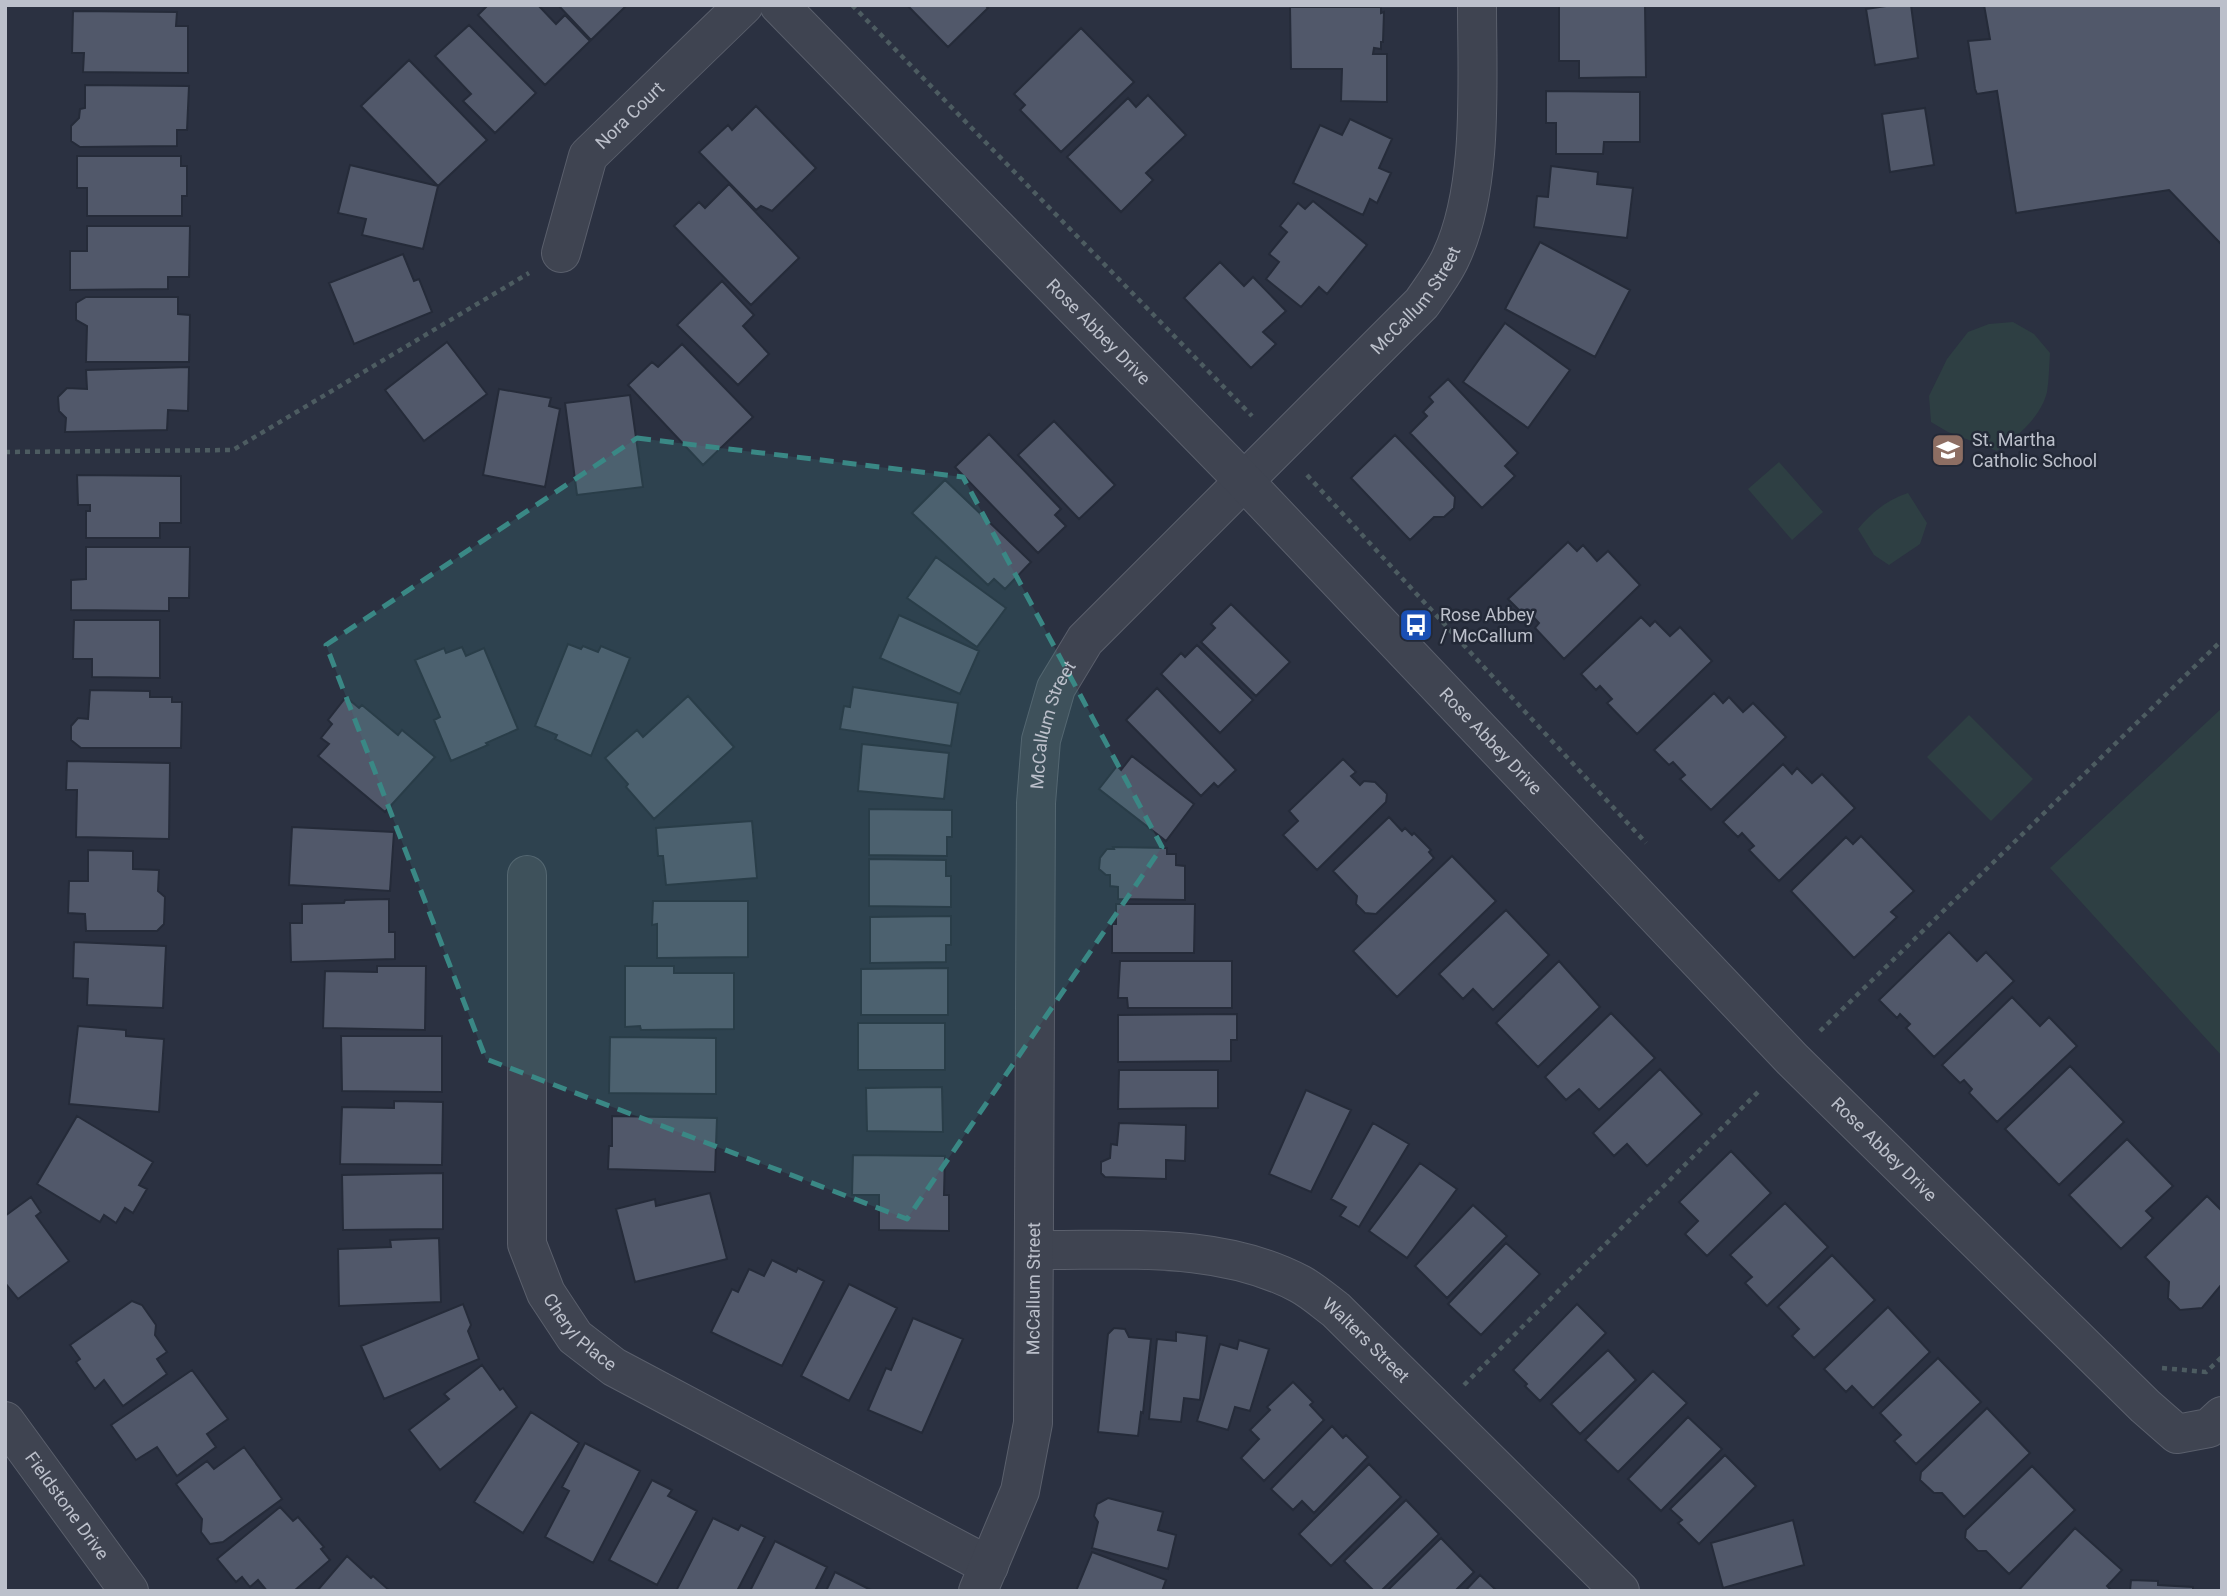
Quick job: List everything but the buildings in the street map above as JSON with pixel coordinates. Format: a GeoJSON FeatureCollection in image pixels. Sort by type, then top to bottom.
{"type":"FeatureCollection","features":[{"type":"Feature","properties":{"kind":"street","name":"Nora Court"},"geometry":{"type":"LineString","coordinates":[[561,253],[589,156],[744,5]]}},
{"type":"Feature","properties":{"kind":"street","name":"Rose Abbey Drive"},"geometry":{"type":"LineString","coordinates":[[779,5],[1245,482],[1792,1059],[2145,1406],[2177,1433],[2209,1428],[2222,1416]]}},
{"type":"Feature","properties":{"kind":"street","name":"McCallum Street"},"geometry":{"type":"LineString","coordinates":[[983,1578],[1020,1490],[1033,1423],[1036,817],[1041,740],[1056,688],[1085,640],[1423,303],[1451,257],[1468,208],[1474,159],[1477,5]]}},
{"type":"Feature","properties":{"kind":"street","name":"Cheryl Place"},"geometry":{"type":"LineString","coordinates":[[527,875],[527,1244],[553,1304],[575,1337],[614,1367],[983,1578]]}},
{"type":"Feature","properties":{"kind":"street","name":"Walters Street"},"geometry":{"type":"LineString","coordinates":[[1035,1250],[1195,1252],[1269,1269],[1303,1285],[1336,1310],[1620,1591]]}},
{"type":"Feature","properties":{"kind":"street","name":"Fieldstone Drive"},"geometry":{"type":"LineString","coordinates":[[5,1421],[130,1591]]}},
{"type":"Feature","properties":{"kind":"path"},"geometry":{"type":"LineString","coordinates":[[852,5],[1252,416]]}},
{"type":"Feature","properties":{"kind":"path"},"geometry":{"type":"LineString","coordinates":[[5,452],[233,450],[561,253]]}},
{"type":"Feature","properties":{"kind":"path"},"geometry":{"type":"LineString","coordinates":[[1307,475],[1652,850]]}},
{"type":"Feature","properties":{"kind":"path"},"geometry":{"type":"LineString","coordinates":[[1811,1022],[1820,1032],[2222,640]]}},
{"type":"Feature","properties":{"kind":"path"},"geometry":{"type":"LineString","coordinates":[[1439,1410],[1758,1092]]}},
{"type":"Feature","properties":{"kind":"path"},"geometry":{"type":"LineString","coordinates":[[2150,1367],[2206,1372],[2222,1357]]}},
{"type":"Feature","properties":{"kind":"highlighted area"},"geometry":{"type":"Polygon","coordinates":[[[637,438],[963,477],[1162,847],[907,1219],[486,1059],[326,645],[637,438]]]}},
{"type":"Feature","properties":{"kind":"shaded area"},"geometry":{"type":"Polygon","coordinates":[[[2013,322],[2034,334],[2050,353],[2048,387],[2044,401],[2034,418],[1997,451],[1948,432],[1931,422],[1929,396],[1947,359],[1968,332],[1989,324],[2013,322]]]}},
{"type":"Feature","properties":{"kind":"shaded area"},"geometry":{"type":"Polygon","coordinates":[[[1779,462],[1823,512],[1792,540],[1748,489],[1779,462]]]}},
{"type":"Feature","properties":{"kind":"shaded area"},"geometry":{"type":"Polygon","coordinates":[[[1908,493],[1927,523],[1920,544],[1889,565],[1874,555],[1858,529],[1880,507],[1908,493]]]}},
{"type":"Feature","properties":{"kind":"shaded area"},"geometry":{"type":"Polygon","coordinates":[[[2222,708],[2222,1056],[2050,868],[2222,708]]]}},
{"type":"Feature","properties":{"kind":"shaded area"},"geometry":{"type":"Polygon","coordinates":[[[1969,715],[2033,779],[1991,821],[1927,757],[1969,715]]]}},
{"type":"Feature","properties":{"kind":"place","name":"St. Martha Catholic School"},"geometry":{"type":"Point","coordinates":[1948,450]}},
{"type":"Feature","properties":{"kind":"place","name":"Rose Abbey / McCallum"},"geometry":{"type":"Point","coordinates":[1416,625]}}]}
